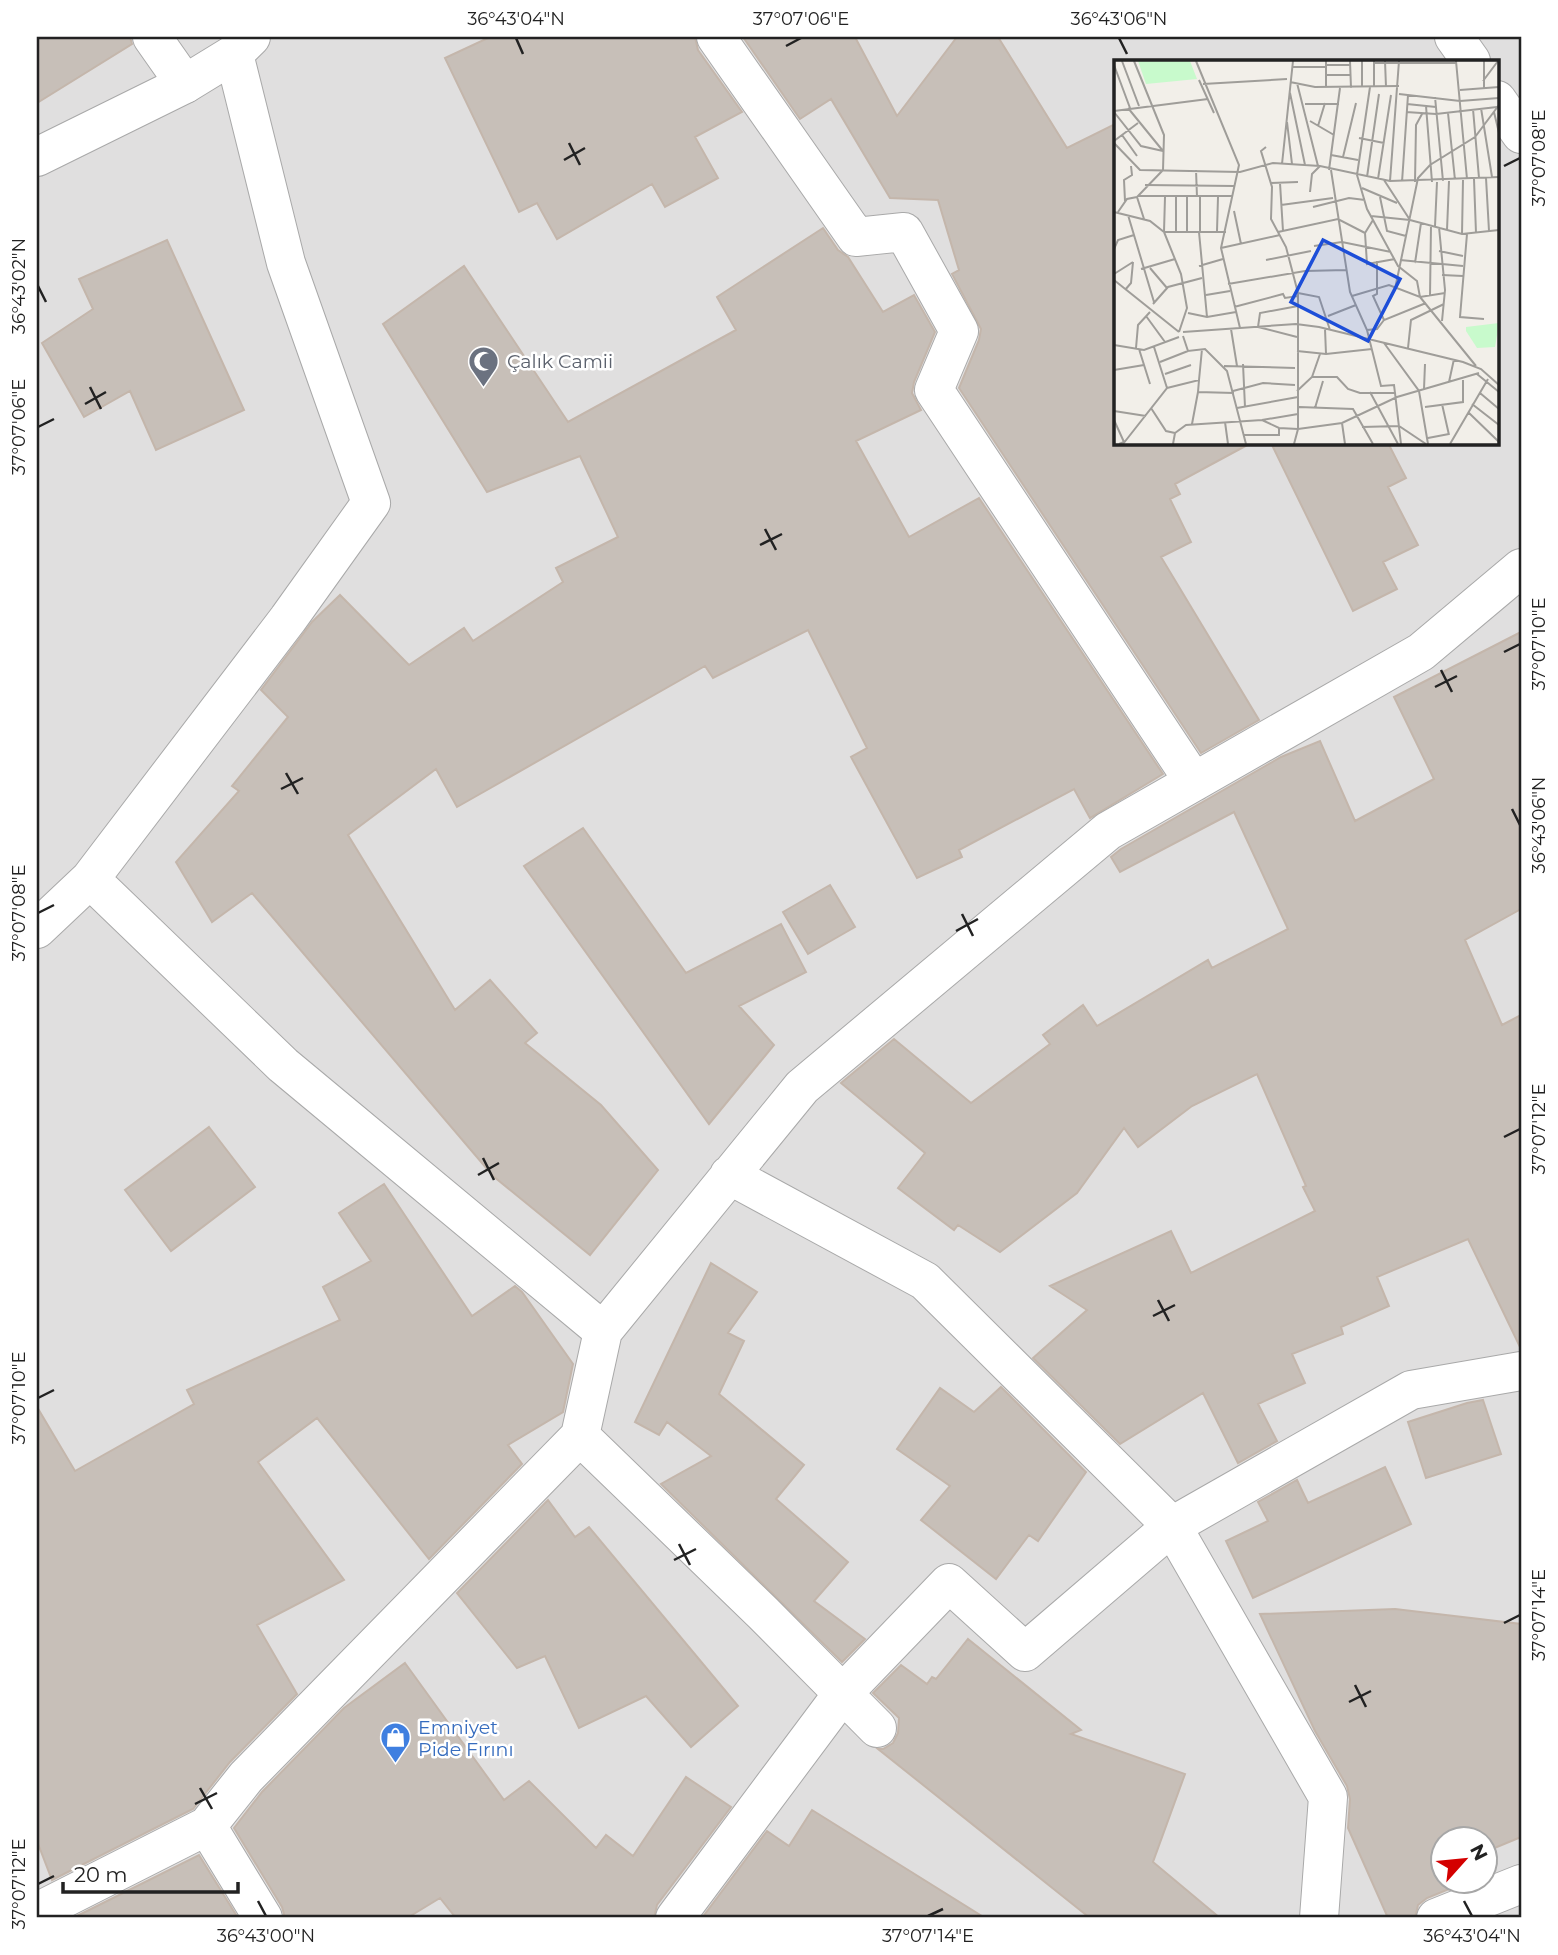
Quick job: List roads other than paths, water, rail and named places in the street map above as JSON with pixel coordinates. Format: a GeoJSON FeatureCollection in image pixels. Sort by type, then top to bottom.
{"type":"FeatureCollection","features":[{"type":"Feature","properties":{"kind":"street"},"geometry":{"type":"LineString","coordinates":[[152,37],[185,84]]}},
{"type":"Feature","properties":{"kind":"street"},"geometry":{"type":"LineString","coordinates":[[716,37],[856,237],[904,232],[959,331],[934,390],[1194,782]]}},
{"type":"Feature","properties":{"kind":"street"},"geometry":{"type":"LineString","coordinates":[[1454,37],[1470,60]]}},
{"type":"Feature","properties":{"kind":"street"},"geometry":{"type":"LineString","coordinates":[[37,157],[185,84],[243,45],[286,263],[371,503],[288,619],[90,879],[37,929]]}},
{"type":"Feature","properties":{"kind":"street"},"geometry":{"type":"LineString","coordinates":[[1498,101],[1521,134]]}},
{"type":"Feature","properties":{"kind":"street"},"geometry":{"type":"LineString","coordinates":[[37,1912],[207,1826],[246,1777],[580,1436],[603,1331],[802,1087],[1108,831],[1421,652],[1521,568]]}},
{"type":"Feature","properties":{"kind":"street"},"geometry":{"type":"LineString","coordinates":[[90,879],[283,1065],[603,1331]]}},
{"type":"Feature","properties":{"kind":"street"},"geometry":{"type":"LineString","coordinates":[[729,1175],[925,1281],[1172,1526],[1328,1797],[1319,1918]]}},
{"type":"Feature","properties":{"kind":"street"},"geometry":{"type":"LineString","coordinates":[[675,1918],[843,1693],[949,1583],[1025,1652],[1172,1526],[1411,1390],[1521,1371]]}},
{"type":"Feature","properties":{"kind":"street"},"geometry":{"type":"LineString","coordinates":[[580,1436],[877,1728]]}},
{"type":"Feature","properties":{"kind":"street"},"geometry":{"type":"LineString","coordinates":[[207,1826],[263,1918]]}},
{"type":"Feature","properties":{"kind":"street"},"geometry":{"type":"LineString","coordinates":[[1436,1918],[1521,1884]]}},
{"type":"Feature","properties":{"kind":"place","name":"Çalık Camii"},"geometry":{"type":"Point","coordinates":[484,388]}},
{"type":"Feature","properties":{"kind":"place","name":"Emniyet Pide Fırını"},"geometry":{"type":"Point","coordinates":[395,1765]}}]}
